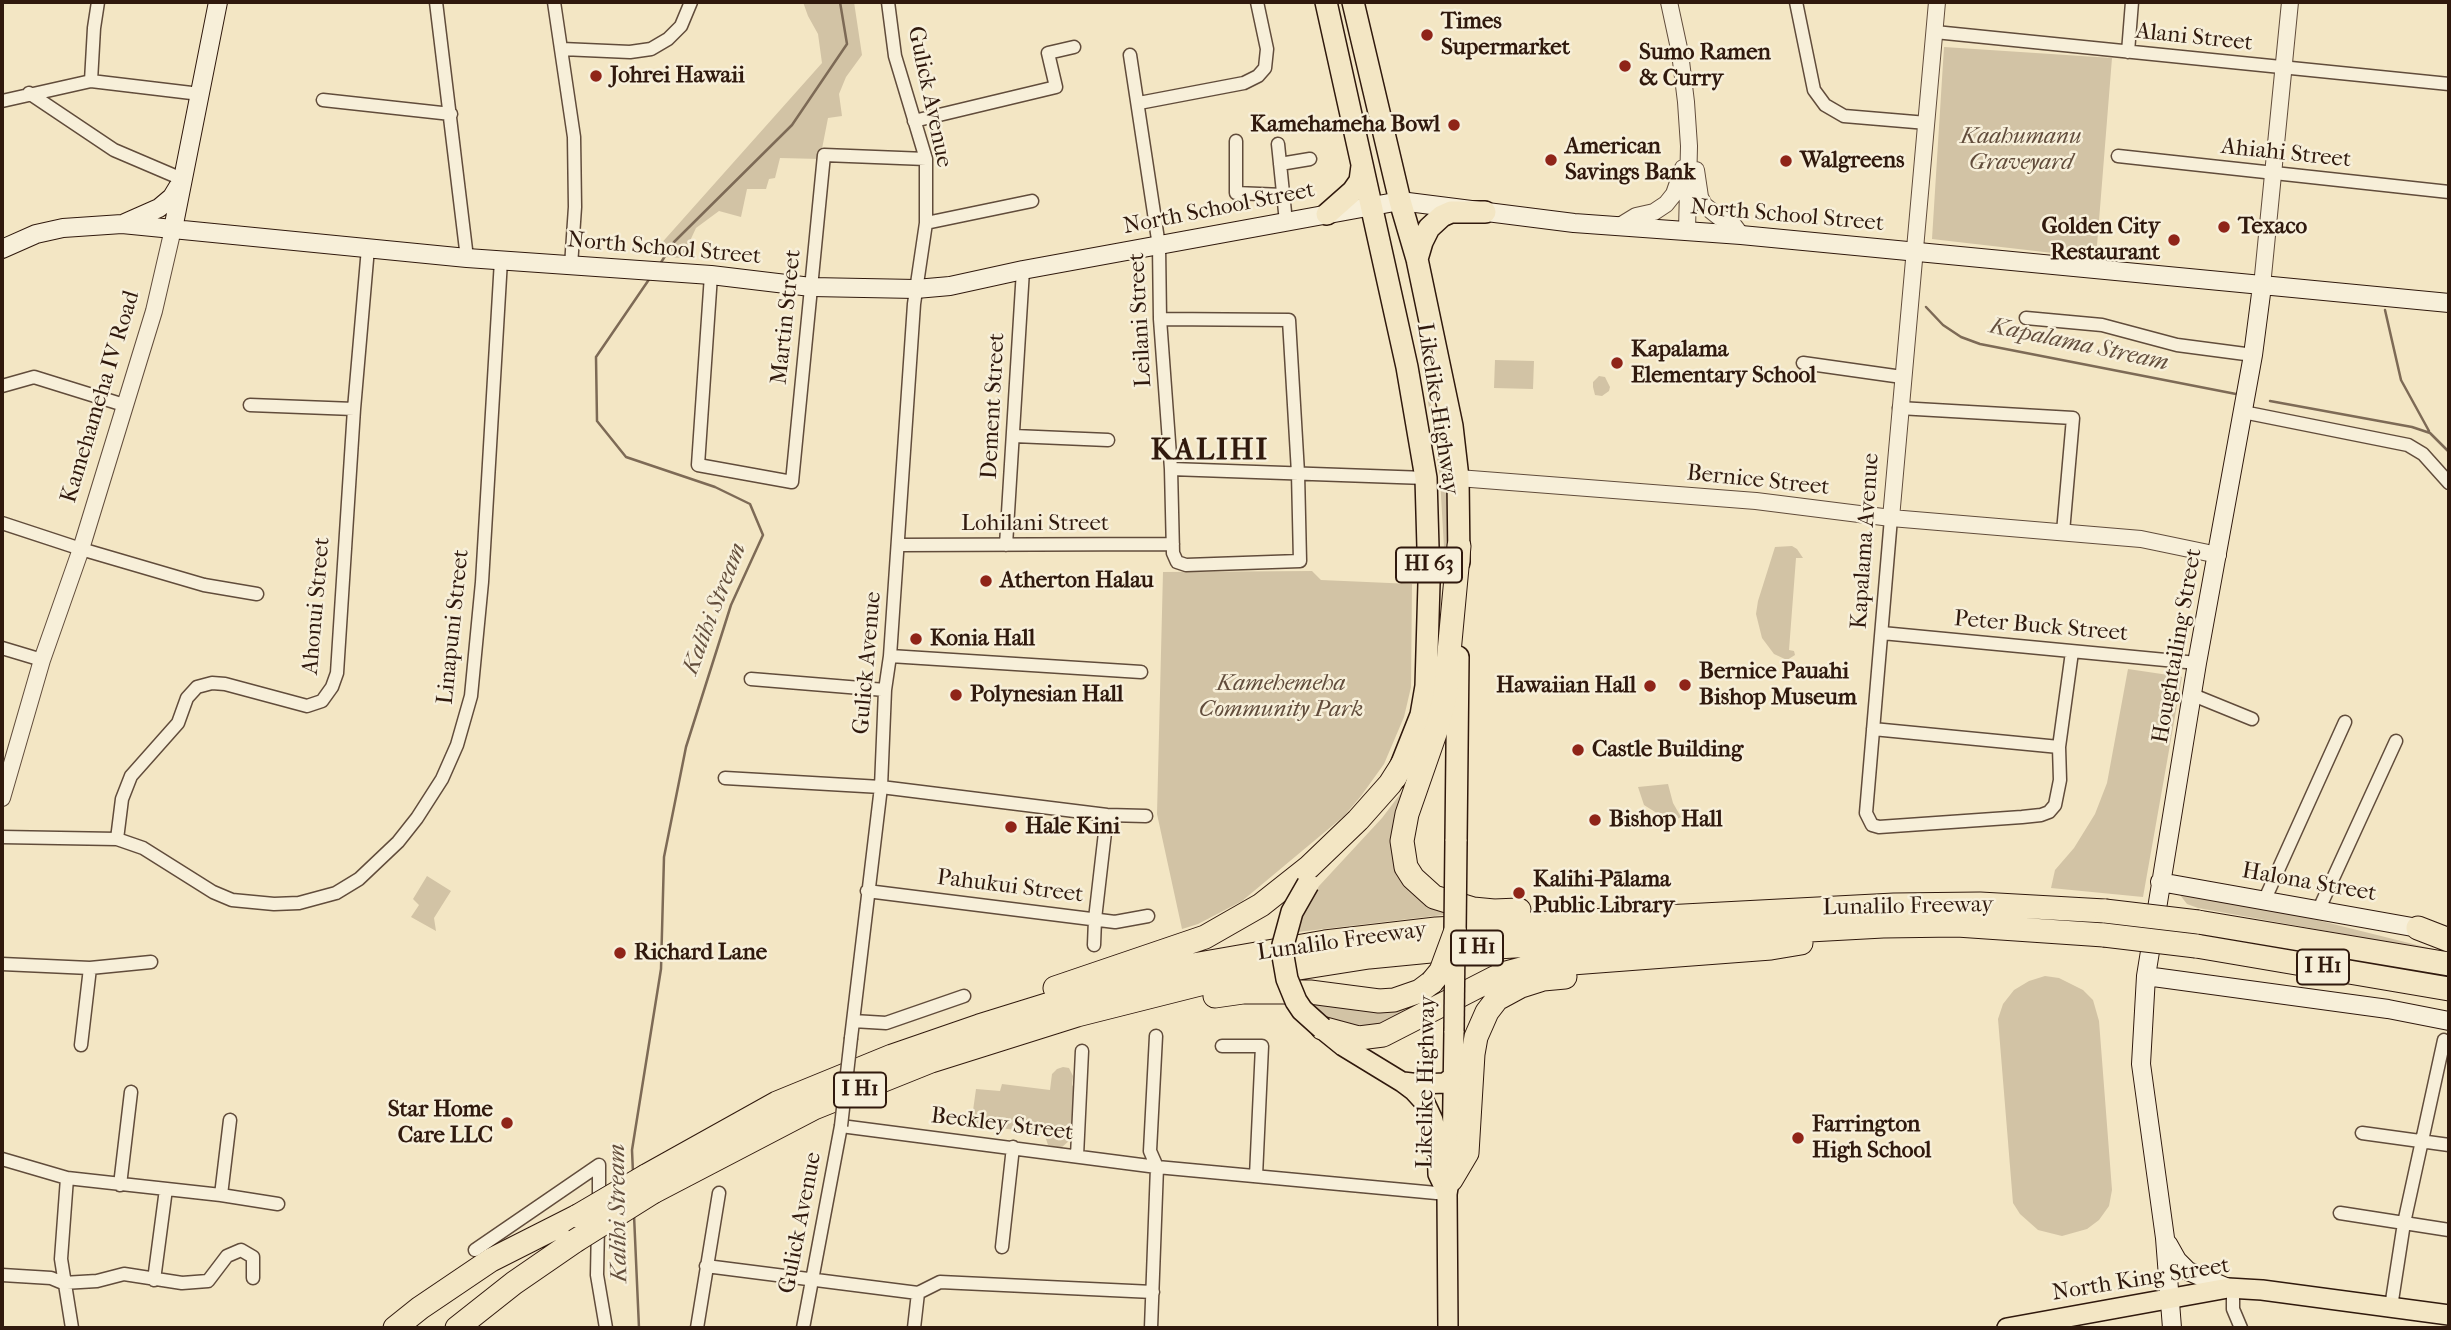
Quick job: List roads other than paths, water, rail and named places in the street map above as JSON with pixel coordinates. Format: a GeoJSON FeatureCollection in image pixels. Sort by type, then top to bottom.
{"type":"FeatureCollection","features":[{"type":"Feature","properties":{"kind":"highway","name":"Likelike Highway"},"geometry":{"type":"LineString","coordinates":[[1322,1028],[1296,1001],[1287,979],[1283,944],[1292,912],[1308,884],[1374,810],[1389,790],[1404,761],[1421,715],[1426,686],[1429,583],[1426,478],[1409,377],[1326,2]]}},
{"type":"Feature","properties":{"kind":"highway","name":"Likelike Highway"},"geometry":{"type":"LineString","coordinates":[[1353,2],[1400,201],[1418,259],[1452,426],[1458,478],[1455,933]]}},
{"type":"Feature","properties":{"kind":"highway"},"geometry":{"type":"LineString","coordinates":[[1327,214],[1353,191],[1360,181],[1362,166]]}},
{"type":"Feature","properties":{"kind":"highway"},"geometry":{"type":"LineString","coordinates":[[1418,259],[1429,228],[1442,216],[1451,212],[1485,212]]}},
{"type":"Feature","properties":{"kind":"highway"},"geometry":{"type":"LineString","coordinates":[[1459,546],[1445,695],[1438,725],[1403,828],[1406,867],[1422,889],[1434,897],[1461,906],[1494,911],[1536,909],[1641,919]]}},
{"type":"Feature","properties":{"kind":"highway"},"geometry":{"type":"LineString","coordinates":[[892,1056],[1067,983],[1205,937],[1237,920],[1284,888],[1335,843],[1375,802],[1404,761]]}},
{"type":"Feature","properties":{"kind":"highway","name":"Lunalilo Freeway"},"geometry":{"type":"LineString","coordinates":[[650,1184],[776,1103],[892,1056],[1121,982],[1193,965],[1325,942],[1436,929],[1894,905],[1980,904],[2105,911],[2198,922],[2449,964]]}},
{"type":"Feature","properties":{"kind":"highway"},"geometry":{"type":"LineString","coordinates":[[1322,1028],[1359,1038],[1383,1035],[1502,974],[1532,966],[1771,948],[1883,926]]}},
{"type":"Feature","properties":{"kind":"highway","name":"Lunalilo Freeway"},"geometry":{"type":"LineString","coordinates":[[578,1216],[814,1108],[931,1060],[1077,1015],[1204,983],[1368,957],[1441,950],[1883,926],[1971,926],[2104,935],[2196,946],[2449,989]]}},
{"type":"Feature","properties":{"kind":"highway"},"geometry":{"type":"LineString","coordinates":[[2418,928],[2449,940]]}},
{"type":"Feature","properties":{"kind":"highway"},"geometry":{"type":"LineString","coordinates":[[1077,1015],[1139,1010],[1177,1001],[1243,992],[1310,992],[1379,1001],[1394,1000],[1420,991],[1432,982],[1441,971],[1455,933]]}},
{"type":"Feature","properties":{"kind":"highway"},"geometry":{"type":"LineString","coordinates":[[1449,1187],[1466,1153],[1476,1037],[1487,1012],[1497,999],[1521,986],[1543,979],[1713,953]]}},
{"type":"Feature","properties":{"kind":"highway","name":"I H1"},"geometry":{"type":"LineString","coordinates":[[457,1328],[650,1184]]}},
{"type":"Feature","properties":{"kind":"highway"},"geometry":{"type":"LineString","coordinates":[[418,1328],[505,1262],[578,1216]]}},
{"type":"Feature","properties":{"kind":"highway","name":"I H1"},"geometry":{"type":"LineString","coordinates":[[395,1328],[491,1260],[578,1216]]}},
{"type":"Feature","properties":{"kind":"main road","name":"Kamehameha IV Road"},"geometry":{"type":"LineString","coordinates":[[173,229],[218,2]]}},
{"type":"Feature","properties":{"kind":"main road"},"geometry":{"type":"LineString","coordinates":[[122,224],[159,208],[172,197],[182,179]]}},
{"type":"Feature","properties":{"kind":"main road","name":"North School Street"},"geometry":{"type":"LineString","coordinates":[[2,249],[36,234],[63,228],[122,224],[467,258],[711,275],[810,286],[916,289],[950,286],[1371,204],[1400,201],[1618,227],[1741,235],[2449,303]]}},
{"type":"Feature","properties":{"kind":"main road","name":"Houghtailing Street"},"geometry":{"type":"LineString","coordinates":[[2172,1328],[2165,1238],[2141,1064],[2146,976],[2197,663],[2253,355],[2262,286]]}},
{"type":"Feature","properties":{"kind":"main road","name":"Halona Street"},"geometry":{"type":"LineString","coordinates":[[2160,882],[2449,934]]}},
{"type":"Feature","properties":{"kind":"main road","name":"Likelike Highway"},"geometry":{"type":"LineString","coordinates":[[1449,1187],[1454,1076],[1455,933]]}},
{"type":"Feature","properties":{"kind":"main road"},"geometry":{"type":"LineString","coordinates":[[2146,976],[2388,1009],[2449,1021]]}},
{"type":"Feature","properties":{"kind":"main road","name":"Likelike Highway"},"geometry":{"type":"LineString","coordinates":[[1322,1028],[1343,1046],[1402,1082],[1425,1104],[1433,1120],[1437,1138],[1438,1174],[1449,1187]]}},
{"type":"Feature","properties":{"kind":"main road"},"geometry":{"type":"LineString","coordinates":[[1402,1082],[1445,1083],[1454,1076]]}},
{"type":"Feature","properties":{"kind":"main road","name":"HI 63"},"geometry":{"type":"LineString","coordinates":[[1448,1328],[1449,1187]]}},
{"type":"Feature","properties":{"kind":"main road"},"geometry":{"type":"LineString","coordinates":[[2165,1238],[2177,1260],[2188,1271],[2231,1288]]}},
{"type":"Feature","properties":{"kind":"main road","name":"North King Street"},"geometry":{"type":"LineString","coordinates":[[2007,1328],[2054,1323],[2169,1298],[2231,1288],[2449,1315]]}},
{"type":"Feature","properties":{"kind":"street"},"geometry":{"type":"LineString","coordinates":[[91,81],[98,2]]}},
{"type":"Feature","properties":{"kind":"street"},"geometry":{"type":"LineString","coordinates":[[436,2],[467,258]]}},
{"type":"Feature","properties":{"kind":"street"},"geometry":{"type":"LineString","coordinates":[[554,2],[574,137],[575,207],[571,266]]}},
{"type":"Feature","properties":{"kind":"street"},"geometry":{"type":"LineString","coordinates":[[562,49],[630,52],[651,49],[668,39],[681,26],[691,2]]}},
{"type":"Feature","properties":{"kind":"street","name":"Gulick Avenue"},"geometry":{"type":"LineString","coordinates":[[803,1328],[841,1126],[881,788],[916,289],[926,223],[926,159],[895,56],[888,2]]}},
{"type":"Feature","properties":{"kind":"street"},"geometry":{"type":"LineString","coordinates":[[1139,103],[1244,83],[1258,76],[1265,68],[1267,49],[1257,2]]}},
{"type":"Feature","properties":{"kind":"street"},"geometry":{"type":"LineString","coordinates":[[1669,2],[1684,77],[1689,146],[1687,231]]}},
{"type":"Feature","properties":{"kind":"street"},"geometry":{"type":"LineString","coordinates":[[1796,2],[1814,90],[1825,105],[1844,116],[1927,123]]}},
{"type":"Feature","properties":{"kind":"street","name":"Kapalama Avenue"},"geometry":{"type":"LineString","coordinates":[[1937,2],[1916,252],[1899,408],[1866,813],[1870,822],[1877,827],[2045,814],[2055,805],[2057,798],[2060,780],[2059,747],[2072,652]]}},
{"type":"Feature","properties":{"kind":"street"},"geometry":{"type":"LineString","coordinates":[[2128,52],[2132,2]]}},
{"type":"Feature","properties":{"kind":"street","name":"Houghtailing Street"},"geometry":{"type":"LineString","coordinates":[[2262,286],[2290,2]]}},
{"type":"Feature","properties":{"kind":"street","name":"Alani Street"},"geometry":{"type":"LineString","coordinates":[[1935,32],[2449,85]]}},
{"type":"Feature","properties":{"kind":"street"},"geometry":{"type":"LineString","coordinates":[[914,121],[1056,87],[1048,53],[1074,47]]}},
{"type":"Feature","properties":{"kind":"street","name":"Leilani Street"},"geometry":{"type":"LineString","coordinates":[[1130,55],[1159,246],[1160,319],[1171,469],[1173,544]]}},
{"type":"Feature","properties":{"kind":"street"},"geometry":{"type":"LineString","coordinates":[[2,101],[91,81],[200,94]]}},
{"type":"Feature","properties":{"kind":"street"},"geometry":{"type":"LineString","coordinates":[[29,93],[114,150],[182,179]]}},
{"type":"Feature","properties":{"kind":"street"},"geometry":{"type":"LineString","coordinates":[[323,100],[451,114]]}},
{"type":"Feature","properties":{"kind":"street"},"geometry":{"type":"LineString","coordinates":[[1236,141],[1236,193],[1283,195]]}},
{"type":"Feature","properties":{"kind":"street"},"geometry":{"type":"LineString","coordinates":[[1279,144],[1286,222]]}},
{"type":"Feature","properties":{"kind":"street"},"geometry":{"type":"LineString","coordinates":[[1618,227],[1636,216],[1654,212],[1666,204],[1680,179],[1689,146]]}},
{"type":"Feature","properties":{"kind":"street"},"geometry":{"type":"LineString","coordinates":[[1689,146],[1704,205],[1732,223],[1741,235]]}},
{"type":"Feature","properties":{"kind":"street","name":"Martin Street"},"geometry":{"type":"LineString","coordinates":[[711,275],[698,465],[792,482],[824,155],[926,159]]}},
{"type":"Feature","properties":{"kind":"street","name":"Ahiahi Street"},"geometry":{"type":"LineString","coordinates":[[2119,156],[2449,192]]}},
{"type":"Feature","properties":{"kind":"street"},"geometry":{"type":"LineString","coordinates":[[1280,164],[1310,159]]}},
{"type":"Feature","properties":{"kind":"street"},"geometry":{"type":"LineString","coordinates":[[926,223],[1032,201]]}},
{"type":"Feature","properties":{"kind":"street","name":"Kamehameha IV Road"},"geometry":{"type":"LineString","coordinates":[[2,798],[42,660],[81,549],[154,312],[173,229]]}},
{"type":"Feature","properties":{"kind":"street","name":"Ahonui Street"},"geometry":{"type":"LineString","coordinates":[[117,839],[122,799],[131,776],[178,723],[187,698],[197,687],[212,682],[225,684],[307,706],[322,701],[332,687],[337,673],[354,409],[368,248]]}},
{"type":"Feature","properties":{"kind":"street","name":"Linapuni Street"},"geometry":{"type":"LineString","coordinates":[[2,837],[117,839],[143,848],[194,881],[233,900],[274,904],[299,903],[336,893],[359,879],[398,842],[442,779],[457,745],[471,696],[482,582],[501,260]]}},
{"type":"Feature","properties":{"kind":"street","name":"Dement Street"},"geometry":{"type":"LineString","coordinates":[[1006,545],[1023,270]]}},
{"type":"Feature","properties":{"kind":"street"},"geometry":{"type":"LineString","coordinates":[[2026,318],[2102,325],[2177,345],[2253,355]]}},
{"type":"Feature","properties":{"kind":"street"},"geometry":{"type":"LineString","coordinates":[[1160,319],[1289,320],[1298,473],[1300,561],[1186,565],[1179,563],[1175,557],[1173,544]]}},
{"type":"Feature","properties":{"kind":"street"},"geometry":{"type":"LineString","coordinates":[[1803,363],[1902,377]]}},
{"type":"Feature","properties":{"kind":"street"},"geometry":{"type":"LineString","coordinates":[[2,386],[34,377],[124,405]]}},
{"type":"Feature","properties":{"kind":"street"},"geometry":{"type":"LineString","coordinates":[[250,405],[354,409]]}},
{"type":"Feature","properties":{"kind":"street"},"geometry":{"type":"LineString","coordinates":[[1899,408],[2073,418],[2063,531]]}},
{"type":"Feature","properties":{"kind":"street"},"geometry":{"type":"LineString","coordinates":[[2243,412],[2408,445],[2423,454],[2449,483]]}},
{"type":"Feature","properties":{"kind":"street"},"geometry":{"type":"LineString","coordinates":[[1014,436],[1108,440]]}},
{"type":"Feature","properties":{"kind":"street"},"geometry":{"type":"LineString","coordinates":[[1171,469],[1426,478]]}},
{"type":"Feature","properties":{"kind":"street","name":"Bernice Street"},"geometry":{"type":"LineString","coordinates":[[1458,478],[1756,501],[1891,518],[2063,531],[2141,539],[2218,555]]}},
{"type":"Feature","properties":{"kind":"street"},"geometry":{"type":"LineString","coordinates":[[2,523],[204,585],[257,594]]}},
{"type":"Feature","properties":{"kind":"street","name":"Lohilani Street"},"geometry":{"type":"LineString","coordinates":[[898,545],[1173,544]]}},
{"type":"Feature","properties":{"kind":"street","name":"Peter Buck Street"},"geometry":{"type":"LineString","coordinates":[[1882,633],[2197,663]]}},
{"type":"Feature","properties":{"kind":"street"},"geometry":{"type":"LineString","coordinates":[[2,648],[42,660]]}},
{"type":"Feature","properties":{"kind":"street"},"geometry":{"type":"LineString","coordinates":[[891,656],[1141,672]]}},
{"type":"Feature","properties":{"kind":"street"},"geometry":{"type":"LineString","coordinates":[[751,679],[886,690]]}},
{"type":"Feature","properties":{"kind":"street"},"geometry":{"type":"LineString","coordinates":[[2193,695],[2252,719]]}},
{"type":"Feature","properties":{"kind":"street"},"geometry":{"type":"LineString","coordinates":[[2265,899],[2345,722]]}},
{"type":"Feature","properties":{"kind":"street"},"geometry":{"type":"LineString","coordinates":[[1873,729],[2059,747]]}},
{"type":"Feature","properties":{"kind":"street"},"geometry":{"type":"LineString","coordinates":[[2319,909],[2396,741]]}},
{"type":"Feature","properties":{"kind":"street"},"geometry":{"type":"LineString","coordinates":[[725,778],[881,788],[1107,815],[1146,816]]}},
{"type":"Feature","properties":{"kind":"street"},"geometry":{"type":"LineString","coordinates":[[1094,945],[1107,815]]}},
{"type":"Feature","properties":{"kind":"street","name":"Pahukui Street"},"geometry":{"type":"LineString","coordinates":[[867,891],[1115,922],[1148,916]]}},
{"type":"Feature","properties":{"kind":"street"},"geometry":{"type":"LineString","coordinates":[[2,964],[90,968],[151,961]]}},
{"type":"Feature","properties":{"kind":"street"},"geometry":{"type":"LineString","coordinates":[[81,1045],[90,968]]}},
{"type":"Feature","properties":{"kind":"street"},"geometry":{"type":"LineString","coordinates":[[853,1021],[886,1023],[964,996]]}},
{"type":"Feature","properties":{"kind":"street"},"geometry":{"type":"LineString","coordinates":[[1151,1328],[1157,1167],[1150,1151],[1156,1036]]}},
{"type":"Feature","properties":{"kind":"street"},"geometry":{"type":"LineString","coordinates":[[2391,1307],[2403,1223],[2444,1040]]}},
{"type":"Feature","properties":{"kind":"street"},"geometry":{"type":"LineString","coordinates":[[1222,1046],[1262,1046],[1256,1176]]}},
{"type":"Feature","properties":{"kind":"street"},"geometry":{"type":"LineString","coordinates":[[1077,1156],[1082,1051]]}},
{"type":"Feature","properties":{"kind":"street"},"geometry":{"type":"LineString","coordinates":[[120,1185],[131,1092]]}},
{"type":"Feature","properties":{"kind":"street"},"geometry":{"type":"LineString","coordinates":[[221,1195],[230,1120]]}},
{"type":"Feature","properties":{"kind":"street","name":"Beckley Street"},"geometry":{"type":"LineString","coordinates":[[841,1126],[1157,1167],[1256,1176],[1449,1187]]}},
{"type":"Feature","properties":{"kind":"street"},"geometry":{"type":"LineString","coordinates":[[2362,1133],[2449,1144]]}},
{"type":"Feature","properties":{"kind":"street"},"geometry":{"type":"LineString","coordinates":[[1002,1247],[1013,1147]]}},
{"type":"Feature","properties":{"kind":"street"},"geometry":{"type":"LineString","coordinates":[[2,1159],[67,1178],[278,1204]]}},
{"type":"Feature","properties":{"kind":"street"},"geometry":{"type":"LineString","coordinates":[[475,1250],[599,1165],[597,1275],[606,1328]]}},
{"type":"Feature","properties":{"kind":"street"},"geometry":{"type":"LineString","coordinates":[[67,1178],[61,1259],[72,1328]]}},
{"type":"Feature","properties":{"kind":"street"},"geometry":{"type":"LineString","coordinates":[[154,1280],[166,1189]]}},
{"type":"Feature","properties":{"kind":"street"},"geometry":{"type":"LineString","coordinates":[[697,1328],[719,1193]]}},
{"type":"Feature","properties":{"kind":"street"},"geometry":{"type":"LineString","coordinates":[[2340,1213],[2449,1230]]}},
{"type":"Feature","properties":{"kind":"street"},"geometry":{"type":"LineString","coordinates":[[2,1275],[51,1278],[63,1283],[97,1281],[124,1274],[182,1283],[208,1281],[227,1256],[241,1250],[253,1256],[253,1278]]}},
{"type":"Feature","properties":{"kind":"street"},"geometry":{"type":"LineString","coordinates":[[706,1266],[918,1293],[940,1282],[1153,1292]]}},
{"type":"Feature","properties":{"kind":"street"},"geometry":{"type":"LineString","coordinates":[[2231,1288],[2233,1309],[2241,1328]]}},
{"type":"Feature","properties":{"kind":"street"},"geometry":{"type":"LineString","coordinates":[[914,1328],[918,1293]]}},
{"type":"Feature","properties":{"kind":"waterway","name":"Kalihi Stream"},"geometry":{"type":"LineString","coordinates":[[660,264],[674,242],[792,125],[847,44],[840,2]]}},
{"type":"Feature","properties":{"kind":"waterway","name":"Kalihi Stream"},"geometry":{"type":"LineString","coordinates":[[633,1173],[632,1150],[661,969],[664,857],[686,747],[731,605],[763,535],[750,504],[715,487],[626,457],[597,421],[596,357],[650,278]]}},
{"type":"Feature","properties":{"kind":"waterway","name":"Kapalama Stream"},"geometry":{"type":"LineString","coordinates":[[1926,307],[1943,325],[1961,337],[1980,344],[2236,394]]}},
{"type":"Feature","properties":{"kind":"waterway"},"geometry":{"type":"LineString","coordinates":[[2385,310],[2401,380],[2429,431]]}},
{"type":"Feature","properties":{"kind":"waterway","name":"Kapalama Stream"},"geometry":{"type":"LineString","coordinates":[[2270,401],[2412,427],[2430,433],[2449,452]]}},
{"type":"Feature","properties":{"kind":"waterway","name":"Kalihi Stream"},"geometry":{"type":"LineString","coordinates":[[634,1215],[639,1328]]}},
{"type":"Feature","properties":{"kind":"place","name":"Times Supermarket"},"geometry":{"type":"Point","coordinates":[1427,35]}},
{"type":"Feature","properties":{"kind":"place","name":"Sumo Ramen & Curry"},"geometry":{"type":"Point","coordinates":[1625,66]}},
{"type":"Feature","properties":{"kind":"place","name":"Johrei Hawaii"},"geometry":{"type":"Point","coordinates":[596,76]}},
{"type":"Feature","properties":{"kind":"place","name":"Kamehameha Bowl"},"geometry":{"type":"Point","coordinates":[1454,125]}},
{"type":"Feature","properties":{"kind":"place","name":"American Savings Bank"},"geometry":{"type":"Point","coordinates":[1551,160]}},
{"type":"Feature","properties":{"kind":"place","name":"Walgreens"},"geometry":{"type":"Point","coordinates":[1786,161]}},
{"type":"Feature","properties":{"kind":"place","name":"Texaco"},"geometry":{"type":"Point","coordinates":[2224,227]}},
{"type":"Feature","properties":{"kind":"place","name":"Golden City Restaurant"},"geometry":{"type":"Point","coordinates":[2174,240]}},
{"type":"Feature","properties":{"kind":"place","name":"Kapalama Elementary School"},"geometry":{"type":"Point","coordinates":[1617,363]}},
{"type":"Feature","properties":{"kind":"place","name":"Atherton Halau"},"geometry":{"type":"Point","coordinates":[986,581]}},
{"type":"Feature","properties":{"kind":"place","name":"Konia Hall"},"geometry":{"type":"Point","coordinates":[916,639]}},
{"type":"Feature","properties":{"kind":"place","name":"Bernice Pauahi Bishop Museum"},"geometry":{"type":"Point","coordinates":[1685,685]}},
{"type":"Feature","properties":{"kind":"place","name":"Hawaiian Hall"},"geometry":{"type":"Point","coordinates":[1650,686]}},
{"type":"Feature","properties":{"kind":"place","name":"Polynesian Hall"},"geometry":{"type":"Point","coordinates":[956,695]}},
{"type":"Feature","properties":{"kind":"place","name":"Castle Building"},"geometry":{"type":"Point","coordinates":[1578,750]}},
{"type":"Feature","properties":{"kind":"place","name":"Bishop Hall"},"geometry":{"type":"Point","coordinates":[1595,820]}},
{"type":"Feature","properties":{"kind":"place","name":"Hale Kini"},"geometry":{"type":"Point","coordinates":[1011,827]}},
{"type":"Feature","properties":{"kind":"place","name":"Kalihi-Pālama Public Library"},"geometry":{"type":"Point","coordinates":[1519,893]}},
{"type":"Feature","properties":{"kind":"place","name":"Richard Lane"},"geometry":{"type":"Point","coordinates":[620,953]}},
{"type":"Feature","properties":{"kind":"place","name":"Star Home Care LLC"},"geometry":{"type":"Point","coordinates":[507,1123]}},
{"type":"Feature","properties":{"kind":"place","name":"Farrington High School"},"geometry":{"type":"Point","coordinates":[1798,1138]}},
{"type":"Feature","properties":{"kind":"district","name":"KALIHI"},"geometry":{"type":"Point","coordinates":[1210,452]}},
{"type":"Feature","properties":{"kind":"park label","name":"Kaahumanu Graveyard"},"geometry":{"type":"Point","coordinates":[2021,150]}},
{"type":"Feature","properties":{"kind":"park label","name":"Kamehemeha Community Park"},"geometry":{"type":"Point","coordinates":[1281,697]}}]}
